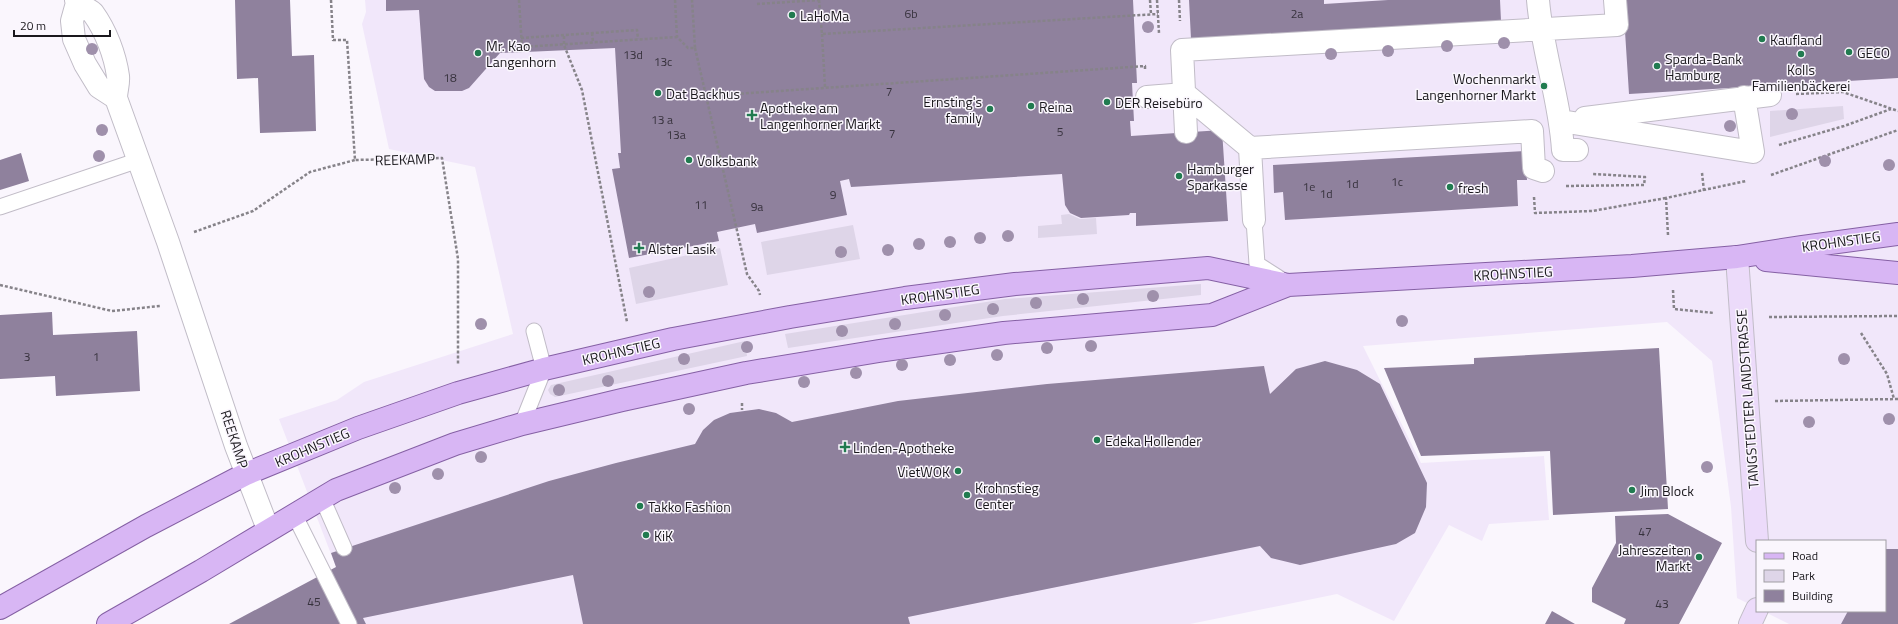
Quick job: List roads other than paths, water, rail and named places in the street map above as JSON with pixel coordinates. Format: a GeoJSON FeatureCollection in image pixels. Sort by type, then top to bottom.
{"type":"FeatureCollection","features":[{"type":"Feature","properties":{"kind":"main road","name":"KROHNSTIEG"},"geometry":{"type":"LineString","coordinates":[[0,608],[146,526],[246,474],[358,428],[458,393],[544,369],[632,348],[797,315],[905,298],[1015,284],[1208,268],[1288,285],[1632,266],[1737,257],[1801,246],[1898,234]]}},
{"type":"Feature","properties":{"kind":"main road","name":"KROHNSTIEG"},"geometry":{"type":"LineString","coordinates":[[1737,257],[1898,273]]}},
{"type":"Feature","properties":{"kind":"main road","name":"KROHNSTIEG"},"geometry":{"type":"LineString","coordinates":[[108,624],[201,571],[268,529],[336,490],[378,472],[454,444],[522,424],[622,400],[746,373],[879,351],[1004,333],[1212,315],[1288,285]]}},
{"type":"Feature","properties":{"kind":"street"},"geometry":{"type":"LineString","coordinates":[[1538,0],[1540,29],[1561,121],[1563,150],[1577,150]]}},
{"type":"Feature","properties":{"kind":"street"},"geometry":{"type":"LineString","coordinates":[[1186,132],[1182,50],[1616,25],[1615,0]]}},
{"type":"Feature","properties":{"kind":"street","name":"REEKAMP"},"geometry":{"type":"LineString","coordinates":[[116,98],[99,87],[85,64],[74,39],[72,21],[76,1],[91,11],[102,27],[110,46],[118,78],[116,98],[168,242],[246,474],[268,529]]}},
{"type":"Feature","properties":{"kind":"street"},"geometry":{"type":"LineString","coordinates":[[1147,97],[1184,94],[1250,148],[1532,131],[1561,121],[1744,97],[1770,95]]}},
{"type":"Feature","properties":{"kind":"street"},"geometry":{"type":"LineString","coordinates":[[1561,121],[1758,163],[1744,97]]}},
{"type":"Feature","properties":{"kind":"street"},"geometry":{"type":"LineString","coordinates":[[1532,131],[1534,168],[1543,171]]}},
{"type":"Feature","properties":{"kind":"street"},"geometry":{"type":"LineString","coordinates":[[1250,148],[1254,220]]}},
{"type":"Feature","properties":{"kind":"street","name":"TANGSTEDTER LANDSTRASSE"},"geometry":{"type":"LineString","coordinates":[[1737,257],[1757,540]]}},
{"type":"Feature","properties":{"kind":"street"},"geometry":{"type":"LineString","coordinates":[[1750,624],[1756,611]]}},
{"type":"Feature","properties":{"kind":"lane"},"geometry":{"type":"LineString","coordinates":[[0,207],[139,160]]}},
{"type":"Feature","properties":{"kind":"lane"},"geometry":{"type":"LineString","coordinates":[[1254,220],[1257,264],[1288,285]]}},
{"type":"Feature","properties":{"kind":"lane"},"geometry":{"type":"LineString","coordinates":[[522,424],[544,369],[534,331]]}},
{"type":"Feature","properties":{"kind":"lane"},"geometry":{"type":"LineString","coordinates":[[322,498],[344,548]]}},
{"type":"Feature","properties":{"kind":"lane"},"geometry":{"type":"LineString","coordinates":[[294,514],[349,624]]}},
{"type":"Feature","properties":{"kind":"place","name":"LaHoMa"},"geometry":{"type":"Point","coordinates":[792,15]}},
{"type":"Feature","properties":{"kind":"place","name":"Kaufland"},"geometry":{"type":"Point","coordinates":[1762,39]}},
{"type":"Feature","properties":{"kind":"place","name":"GECO"},"geometry":{"type":"Point","coordinates":[1849,52]}},
{"type":"Feature","properties":{"kind":"place","name":"Mr. Kao Langenhorn"},"geometry":{"type":"Point","coordinates":[478,53]}},
{"type":"Feature","properties":{"kind":"place","name":"Kolls Familienbäckerei"},"geometry":{"type":"Point","coordinates":[1801,54]}},
{"type":"Feature","properties":{"kind":"place","name":"Sparda-Bank Hamburg"},"geometry":{"type":"Point","coordinates":[1657,66]}},
{"type":"Feature","properties":{"kind":"place","name":"Wochenmarkt Langenhorner Markt"},"geometry":{"type":"Point","coordinates":[1544,86]}},
{"type":"Feature","properties":{"kind":"place","name":"Dat Backhus"},"geometry":{"type":"Point","coordinates":[658,93]}},
{"type":"Feature","properties":{"kind":"place","name":"DER Reisebüro"},"geometry":{"type":"Point","coordinates":[1107,102]}},
{"type":"Feature","properties":{"kind":"place","name":"Reina"},"geometry":{"type":"Point","coordinates":[1031,106]}},
{"type":"Feature","properties":{"kind":"place","name":"Ernsting's family"},"geometry":{"type":"Point","coordinates":[990,109]}},
{"type":"Feature","properties":{"kind":"place","name":"Apotheke am Langenhorner Markt"},"geometry":{"type":"Point","coordinates":[752,115]}},
{"type":"Feature","properties":{"kind":"place","name":"Volksbank"},"geometry":{"type":"Point","coordinates":[689,160]}},
{"type":"Feature","properties":{"kind":"place","name":"Hamburger Sparkasse"},"geometry":{"type":"Point","coordinates":[1179,176]}},
{"type":"Feature","properties":{"kind":"place","name":"fresh"},"geometry":{"type":"Point","coordinates":[1450,187]}},
{"type":"Feature","properties":{"kind":"place","name":"Alster Lasik"},"geometry":{"type":"Point","coordinates":[639,248]}},
{"type":"Feature","properties":{"kind":"place","name":"Edeka Hollender"},"geometry":{"type":"Point","coordinates":[1097,440]}},
{"type":"Feature","properties":{"kind":"place","name":"Linden-Apotheke"},"geometry":{"type":"Point","coordinates":[845,447]}},
{"type":"Feature","properties":{"kind":"place","name":"VietWOK"},"geometry":{"type":"Point","coordinates":[958,471]}},
{"type":"Feature","properties":{"kind":"place","name":"Jim Block"},"geometry":{"type":"Point","coordinates":[1632,490]}},
{"type":"Feature","properties":{"kind":"place","name":"Krohnstieg Center"},"geometry":{"type":"Point","coordinates":[967,495]}},
{"type":"Feature","properties":{"kind":"place","name":"Takko Fashion"},"geometry":{"type":"Point","coordinates":[640,506]}},
{"type":"Feature","properties":{"kind":"place","name":"KiK"},"geometry":{"type":"Point","coordinates":[646,535]}},
{"type":"Feature","properties":{"kind":"place","name":"Jahreszeiten Markt"},"geometry":{"type":"Point","coordinates":[1699,557]}}]}
